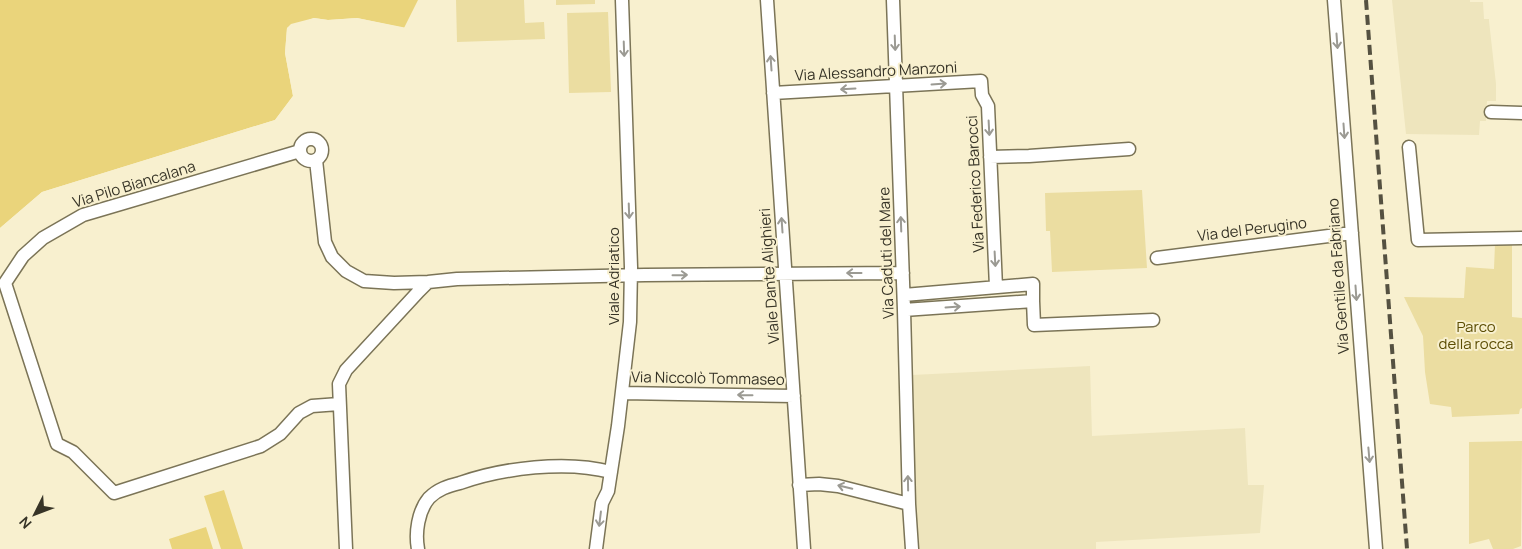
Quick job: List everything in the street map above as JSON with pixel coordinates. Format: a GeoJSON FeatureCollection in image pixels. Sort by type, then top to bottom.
{"type":"FeatureCollection","features":[{"type":"Feature","properties":{"kind":"street","name":"Viale Adriatico"},"geometry":{"type":"LineString","coordinates":[[596,549],[602,503],[608,490],[623,393],[630,322],[631,276],[622,0]]}},
{"type":"Feature","properties":{"kind":"street","name":"Viale Dante Alighieri"},"geometry":{"type":"LineString","coordinates":[[766,0],[804,549]]}},
{"type":"Feature","properties":{"kind":"street","name":"Via Caduti del Mare"},"geometry":{"type":"LineString","coordinates":[[893,0],[912,549]]}},
{"type":"Feature","properties":{"kind":"street","name":"Via Gentile da Fabriano"},"geometry":{"type":"LineString","coordinates":[[1334,0],[1376,549]]}},
{"type":"Feature","properties":{"kind":"street","name":"Via Alessandro Manzoni"},"geometry":{"type":"LineString","coordinates":[[773,93],[981,81]]}},
{"type":"Feature","properties":{"kind":"street","name":"Via Federico Barocci"},"geometry":{"type":"LineString","coordinates":[[981,81],[982,96],[988,106],[996,287]]}},
{"type":"Feature","properties":{"kind":"street"},"geometry":{"type":"LineString","coordinates":[[1490,112],[1522,113]]}},
{"type":"Feature","properties":{"kind":"street","name":"Via Pilo Biancalana"},"geometry":{"type":"LineString","coordinates":[[339,404],[312,406],[299,413],[280,434],[261,446],[114,493],[73,452],[58,444],[5,283],[23,256],[43,238],[83,215],[300,152],[302,143],[305,140],[314,139],[322,144],[323,149],[322,154],[316,160],[325,242],[332,257],[346,271],[364,281],[394,284],[457,279],[786,273],[903,273]]}},
{"type":"Feature","properties":{"kind":"street"},"geometry":{"type":"LineString","coordinates":[[1409,147],[1418,240],[1522,238]]}},
{"type":"Feature","properties":{"kind":"street"},"geometry":{"type":"LineString","coordinates":[[990,157],[1129,149]]}},
{"type":"Feature","properties":{"kind":"street"},"geometry":{"type":"LineString","coordinates":[[300,152],[304,159],[316,160]]}},
{"type":"Feature","properties":{"kind":"street","name":"Via del Perugino"},"geometry":{"type":"LineString","coordinates":[[1157,258],[1352,233]]}},
{"type":"Feature","properties":{"kind":"street"},"geometry":{"type":"LineString","coordinates":[[346,549],[339,384],[346,370],[428,282]]}},
{"type":"Feature","properties":{"kind":"street"},"geometry":{"type":"LineString","coordinates":[[904,295],[1032,284],[1034,325],[1153,320]]}},
{"type":"Feature","properties":{"kind":"street"},"geometry":{"type":"LineString","coordinates":[[904,310],[1034,301]]}},
{"type":"Feature","properties":{"kind":"street","name":"Via Niccolò Tommaseo"},"geometry":{"type":"LineString","coordinates":[[623,393],[794,396]]}},
{"type":"Feature","properties":{"kind":"street"},"geometry":{"type":"LineString","coordinates":[[418,549],[420,515],[429,499],[441,489],[482,475],[525,469],[571,466],[597,468],[611,472]]}},
{"type":"Feature","properties":{"kind":"street"},"geometry":{"type":"LineString","coordinates":[[800,485],[838,486],[909,504]]}},
{"type":"Feature","properties":{"kind":"shaded area"},"geometry":{"type":"Polygon","coordinates":[[[0,0],[418,0],[404,28],[357,18],[328,20],[314,18],[287,28],[285,53],[293,96],[275,120],[42,192],[0,228],[0,0]]]}},
{"type":"Feature","properties":{"kind":"shaded area"},"geometry":{"type":"Polygon","coordinates":[[[1392,0],[1470,0],[1470,2],[1483,2],[1484,19],[1489,19],[1496,101],[1487,101],[1486,121],[1480,121],[1479,135],[1406,134],[1392,0]]]}},
{"type":"Feature","properties":{"kind":"shaded area"},"geometry":{"type":"Polygon","coordinates":[[[1090,366],[1092,436],[1245,428],[1248,485],[1264,485],[1260,533],[1096,542],[1096,549],[918,549],[914,504],[912,375],[1090,366]]]}},
{"type":"Feature","properties":{"kind":"shaded area"},"geometry":{"type":"Polygon","coordinates":[[[224,490],[243,549],[221,549],[204,496],[224,490]]]}},
{"type":"Feature","properties":{"kind":"shaded area"},"geometry":{"type":"Polygon","coordinates":[[[206,527],[213,549],[172,549],[169,539],[206,527]]]}},
{"type":"Feature","properties":{"kind":"green space"},"geometry":{"type":"Polygon","coordinates":[[[456,0],[524,0],[525,23],[544,22],[545,39],[457,42],[456,0]]]}},
{"type":"Feature","properties":{"kind":"green space"},"geometry":{"type":"Polygon","coordinates":[[[556,0],[595,0],[595,4],[556,5],[556,0]]]}},
{"type":"Feature","properties":{"kind":"green space"},"geometry":{"type":"Polygon","coordinates":[[[608,12],[611,92],[569,93],[567,13],[608,12]]]}},
{"type":"Feature","properties":{"kind":"green space"},"geometry":{"type":"Polygon","coordinates":[[[1142,190],[1147,268],[1052,272],[1050,231],[1046,231],[1045,193],[1142,190]]]}},
{"type":"Feature","properties":{"kind":"green space","name":"Parco della rocca"},"geometry":{"type":"Polygon","coordinates":[[[1512,243],[1512,317],[1522,318],[1522,408],[1519,414],[1452,417],[1451,407],[1430,404],[1425,372],[1423,336],[1404,297],[1464,298],[1466,267],[1494,269],[1495,244],[1512,243]]]}},
{"type":"Feature","properties":{"kind":"green space"},"geometry":{"type":"Polygon","coordinates":[[[1522,441],[1521,546],[1513,549],[1493,549],[1489,539],[1469,544],[1469,442],[1522,441]]]}},
{"type":"Feature","properties":{"kind":"pier"},"geometry":{"type":"Polygon","coordinates":[[[314,18],[328,20],[357,18],[407,28],[404,30],[357,21],[328,23],[314,21],[292,27],[289,29],[288,53],[295,97],[276,122],[44,194],[0,231],[0,228],[42,192],[275,120],[293,96],[285,53],[287,28],[291,24],[314,18]]]}},
{"type":"Feature","properties":{"kind":"railway"},"geometry":{"type":"LineString","coordinates":[[1366,0],[1407,549]]}}]}
